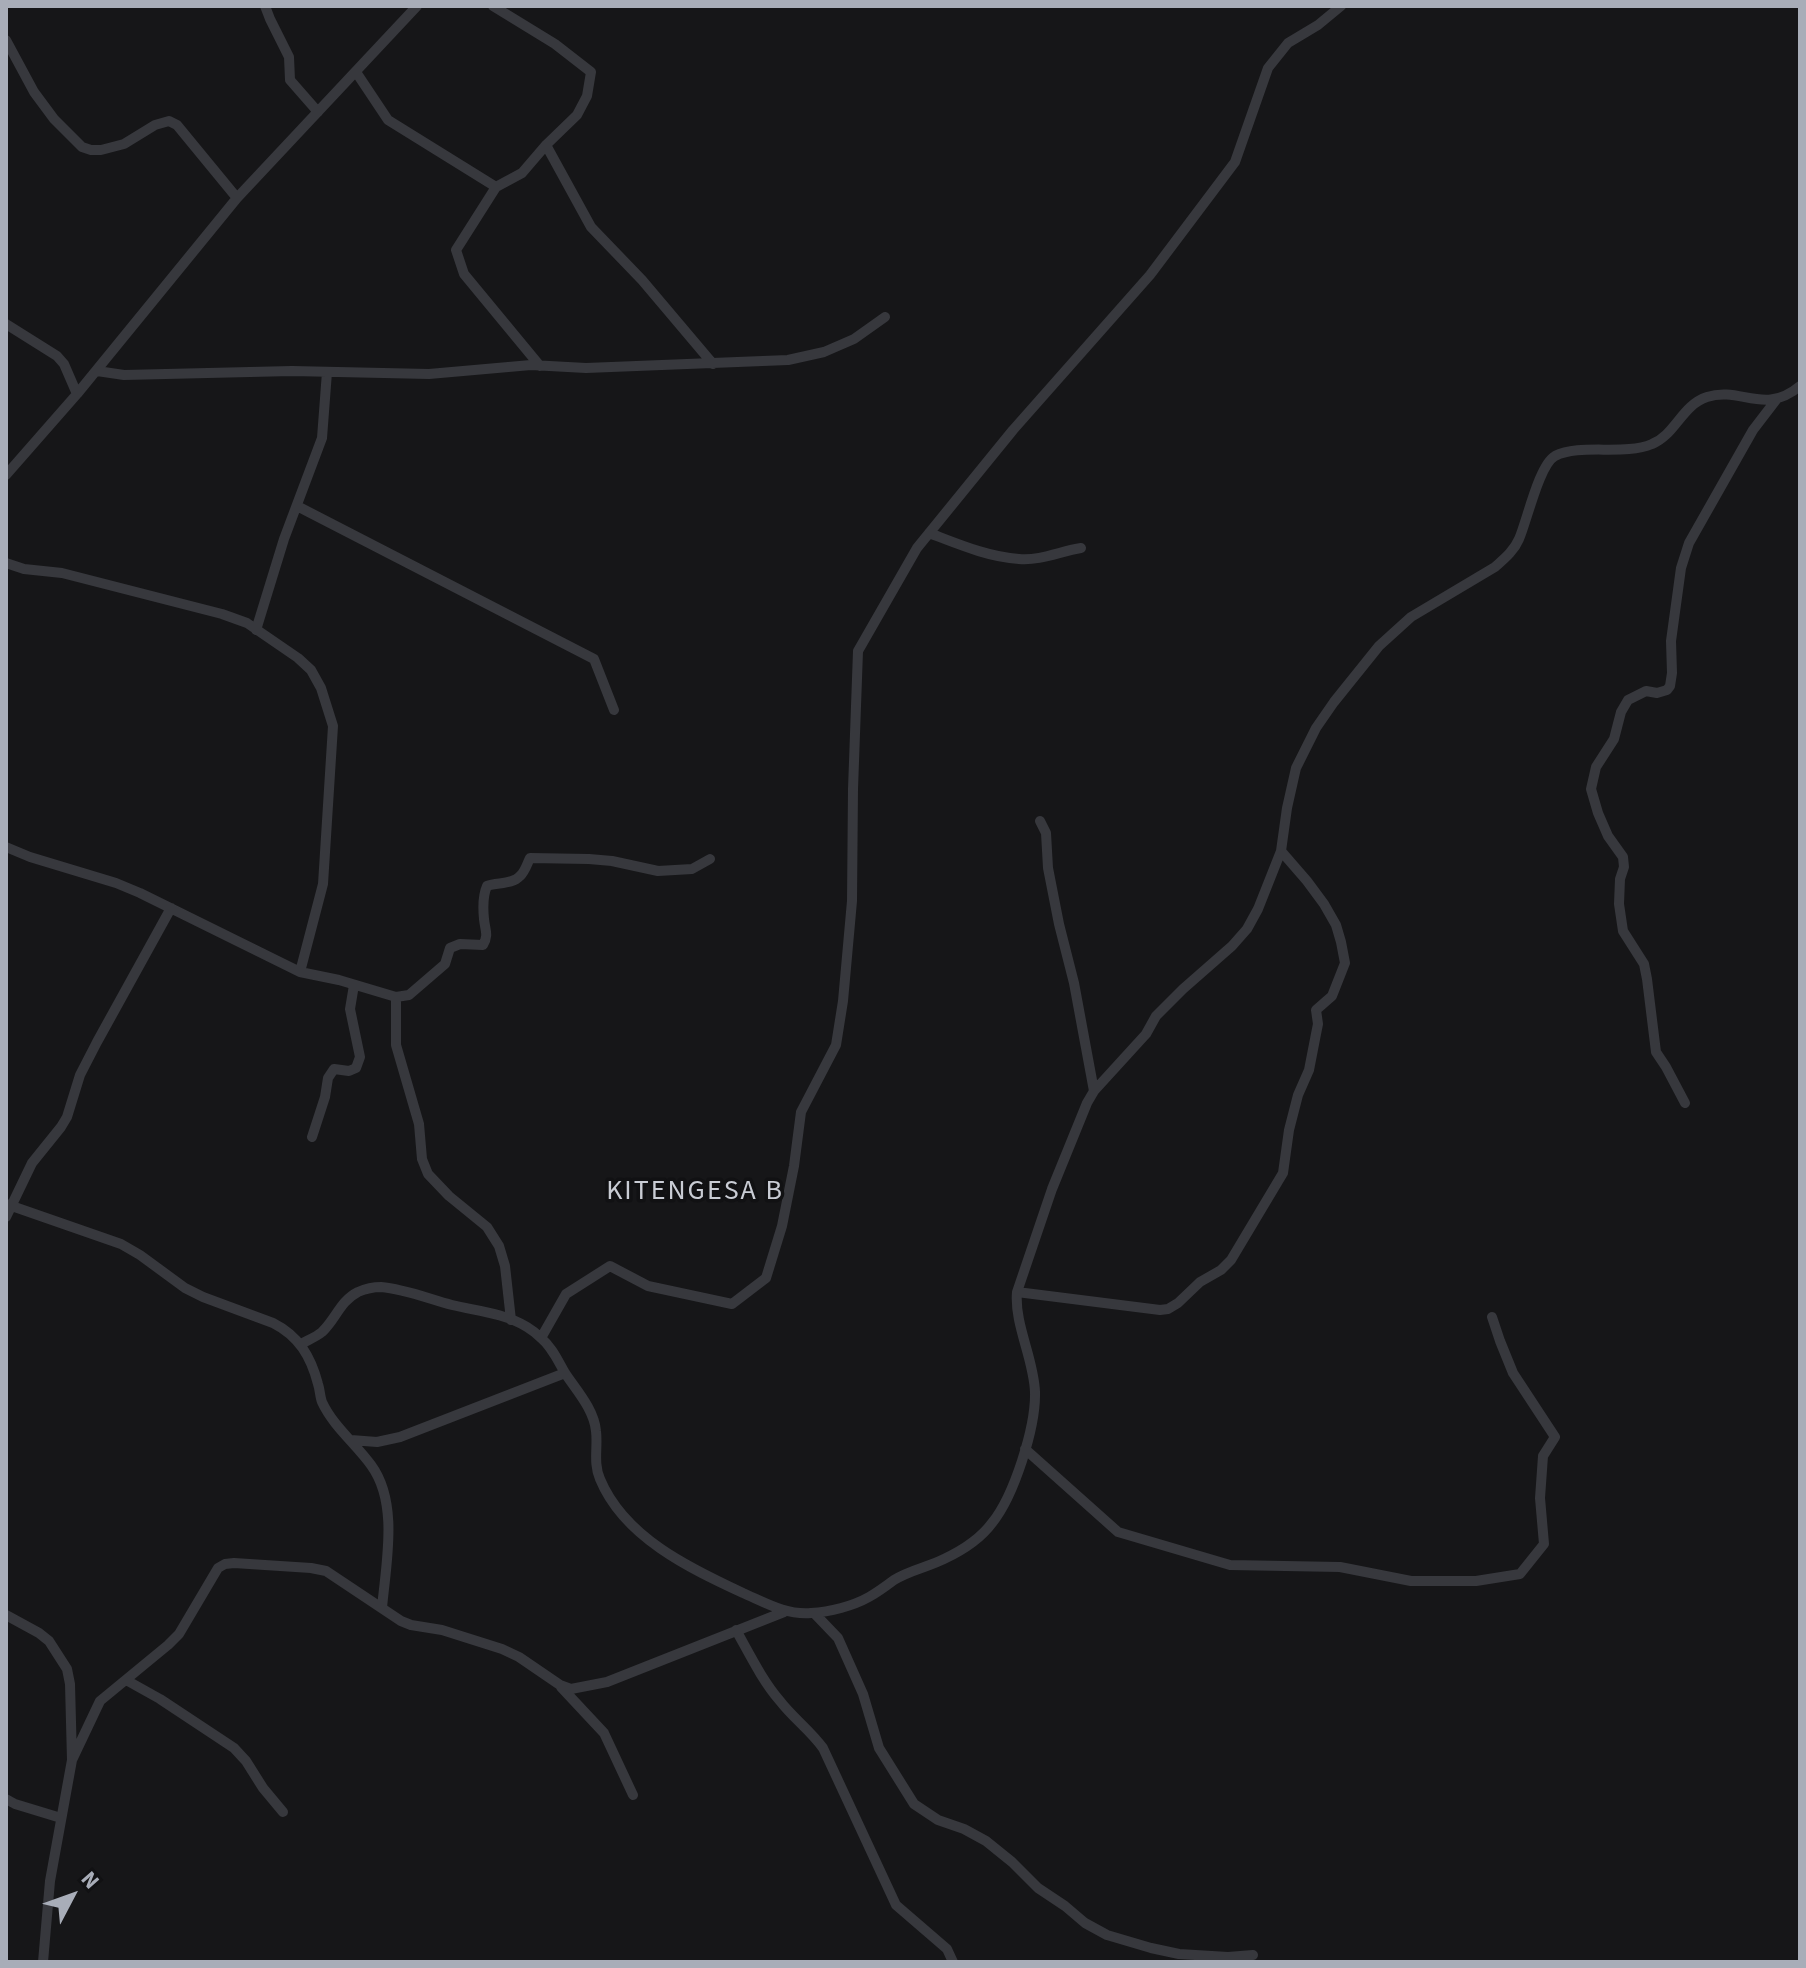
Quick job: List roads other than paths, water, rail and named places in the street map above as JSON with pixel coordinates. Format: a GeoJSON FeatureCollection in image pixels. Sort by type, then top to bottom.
{"type":"FeatureCollection","features":[{"type":"Feature","properties":{"kind":"street"},"geometry":{"type":"LineString","coordinates":[[265,6],[289,57],[290,80],[318,112]]}},
{"type":"Feature","properties":{"kind":"street"},"geometry":{"type":"LineString","coordinates":[[6,475],[97,371],[237,198],[417,6]]}},
{"type":"Feature","properties":{"kind":"street"},"geometry":{"type":"LineString","coordinates":[[493,6],[555,44],[591,72],[587,96],[577,115],[522,173],[496,187],[456,250],[464,274],[540,366]]}},
{"type":"Feature","properties":{"kind":"street"},"geometry":{"type":"LineString","coordinates":[[541,1338],[566,1294],[610,1266],[648,1286],[732,1304],[766,1278],[782,1226],[801,1112],[836,1045],[843,1001],[852,901],[858,651],[917,548],[1013,430],[1150,275],[1235,162],[1268,68],[1288,43],[1318,25],[1341,6]]}},
{"type":"Feature","properties":{"kind":"street"},"geometry":{"type":"LineString","coordinates":[[6,40],[34,92],[54,119],[82,147],[101,150],[124,144],[155,125],[169,121],[177,125],[237,198]]}},
{"type":"Feature","properties":{"kind":"street"},"geometry":{"type":"LineString","coordinates":[[356,72],[388,120],[496,187]]}},
{"type":"Feature","properties":{"kind":"street"},"geometry":{"type":"LineString","coordinates":[[546,145],[591,227],[642,280],[713,364]]}},
{"type":"Feature","properties":{"kind":"street"},"geometry":{"type":"LineString","coordinates":[[97,371],[124,375],[429,374],[540,366],[586,368],[788,360],[824,352],[854,339],[885,317]]}},
{"type":"Feature","properties":{"kind":"street"},"geometry":{"type":"LineString","coordinates":[[6,324],[57,356],[64,364],[77,394]]}},
{"type":"Feature","properties":{"kind":"street"},"geometry":{"type":"LineString","coordinates":[[256,630],[284,539],[322,438],[327,372]]}},
{"type":"Feature","properties":{"kind":"street"},"geometry":{"type":"LineString","coordinates":[[560,1685],[571,1689],[607,1682],[784,1612],[814,1613],[848,1606],[869,1598],[898,1577],[942,1560],[984,1532],[1009,1494],[1032,1421],[1035,1392],[1016,1304],[1017,1292],[1071,1141],[1094,1091],[1146,1034],[1156,1016],[1247,929],[1281,851],[1296,768],[1316,728],[1334,702],[1379,646],[1411,617],[1504,559],[1518,540],[1540,478],[1550,460],[1557,455],[1576,451],[1632,449],[1655,443],[1687,409],[1706,397],[1720,395],[1776,400],[1800,386]]}},
{"type":"Feature","properties":{"kind":"street"},"geometry":{"type":"LineString","coordinates":[[1685,1103],[1656,1052],[1644,964],[1623,931],[1619,904],[1623,857],[1608,836],[1591,789],[1596,767],[1614,739],[1621,712],[1628,700],[1646,691],[1657,693],[1667,690],[1670,686],[1671,641],[1684,555],[1753,430],[1776,400]]}},
{"type":"Feature","properties":{"kind":"street"},"geometry":{"type":"LineString","coordinates":[[297,506],[594,659],[614,710]]}},
{"type":"Feature","properties":{"kind":"street"},"geometry":{"type":"LineString","coordinates":[[929,533],[977,551],[1021,559],[1081,548]]}},
{"type":"Feature","properties":{"kind":"street"},"geometry":{"type":"LineString","coordinates":[[6,563],[24,569],[62,573],[222,614],[247,623],[311,670],[321,688],[333,726],[323,884],[300,972]]}},
{"type":"Feature","properties":{"kind":"street"},"geometry":{"type":"LineString","coordinates":[[1040,821],[1046,833],[1048,868],[1094,1091]]}},
{"type":"Feature","properties":{"kind":"street"},"geometry":{"type":"LineString","coordinates":[[6,847],[116,883],[300,972],[396,997],[409,995],[445,964],[450,948],[460,944],[483,945],[487,940],[484,920],[484,892],[487,886],[513,882],[519,878],[530,858],[612,861],[658,871],[692,869],[710,859]]}},
{"type":"Feature","properties":{"kind":"street"},"geometry":{"type":"LineString","coordinates":[[1017,1292],[1168,1309],[1200,1282],[1221,1270],[1231,1260],[1252,1226],[1283,1173],[1289,1130],[1314,1046],[1318,1024],[1316,1010],[1332,996],[1345,963],[1336,925],[1324,904],[1281,851]]}},
{"type":"Feature","properties":{"kind":"street"},"geometry":{"type":"LineString","coordinates":[[171,908],[80,1075],[67,1117],[32,1163],[7,1209],[121,1244],[185,1288],[284,1328],[301,1344],[313,1367],[321,1400],[375,1469],[383,1486],[388,1506],[388,1527],[382,1608]]}},
{"type":"Feature","properties":{"kind":"street"},"geometry":{"type":"LineString","coordinates":[[312,1137],[328,1078],[334,1069],[349,1071],[356,1068],[360,1057],[350,1009],[354,985]]}},
{"type":"Feature","properties":{"kind":"street"},"geometry":{"type":"LineString","coordinates":[[396,997],[396,1045],[419,1124],[422,1159],[428,1174],[487,1227],[499,1246],[505,1266],[511,1320]]}},
{"type":"Feature","properties":{"kind":"street"},"geometry":{"type":"LineString","coordinates":[[301,1344],[322,1332],[347,1299],[378,1287],[499,1315],[526,1327],[552,1351],[589,1411],[596,1429],[596,1465],[600,1479],[619,1511],[633,1526],[680,1561],[784,1612]]}},
{"type":"Feature","properties":{"kind":"street"},"geometry":{"type":"LineString","coordinates":[[1025,1449],[1118,1532],[1230,1565],[1340,1567],[1411,1581],[1476,1581],[1520,1574],[1544,1544],[1540,1498],[1543,1456],[1555,1437],[1513,1373],[1492,1317]]}},
{"type":"Feature","properties":{"kind":"street"},"geometry":{"type":"LineString","coordinates":[[351,1440],[377,1442],[400,1437],[565,1373]]}},
{"type":"Feature","properties":{"kind":"street"},"geometry":{"type":"LineString","coordinates":[[72,1760],[100,1701],[179,1634],[213,1575],[225,1564],[295,1566],[326,1571],[411,1625],[442,1630],[519,1657],[560,1685],[604,1733],[633,1795]]}},
{"type":"Feature","properties":{"kind":"street"},"geometry":{"type":"LineString","coordinates":[[814,1613],[838,1638],[863,1694],[879,1748],[914,1804],[938,1820],[986,1841],[1038,1888],[1085,1923],[1107,1935],[1179,1954],[1253,1955]]}},
{"type":"Feature","properties":{"kind":"street"},"geometry":{"type":"LineString","coordinates":[[6,1615],[49,1641],[67,1669],[70,1684],[72,1760],[48,1899],[43,1962]]}},
{"type":"Feature","properties":{"kind":"street"},"geometry":{"type":"LineString","coordinates":[[736,1630],[781,1703],[823,1748],[896,1905],[947,1949],[953,1962]]}},
{"type":"Feature","properties":{"kind":"street"},"geometry":{"type":"LineString","coordinates":[[126,1680],[234,1748],[283,1812]]}},
{"type":"Feature","properties":{"kind":"street"},"geometry":{"type":"LineString","coordinates":[[6,1799],[61,1818]]}},
{"type":"Feature","properties":{"kind":"district","name":"KITENGESA B"},"geometry":{"type":"Point","coordinates":[695,1193]}}]}
